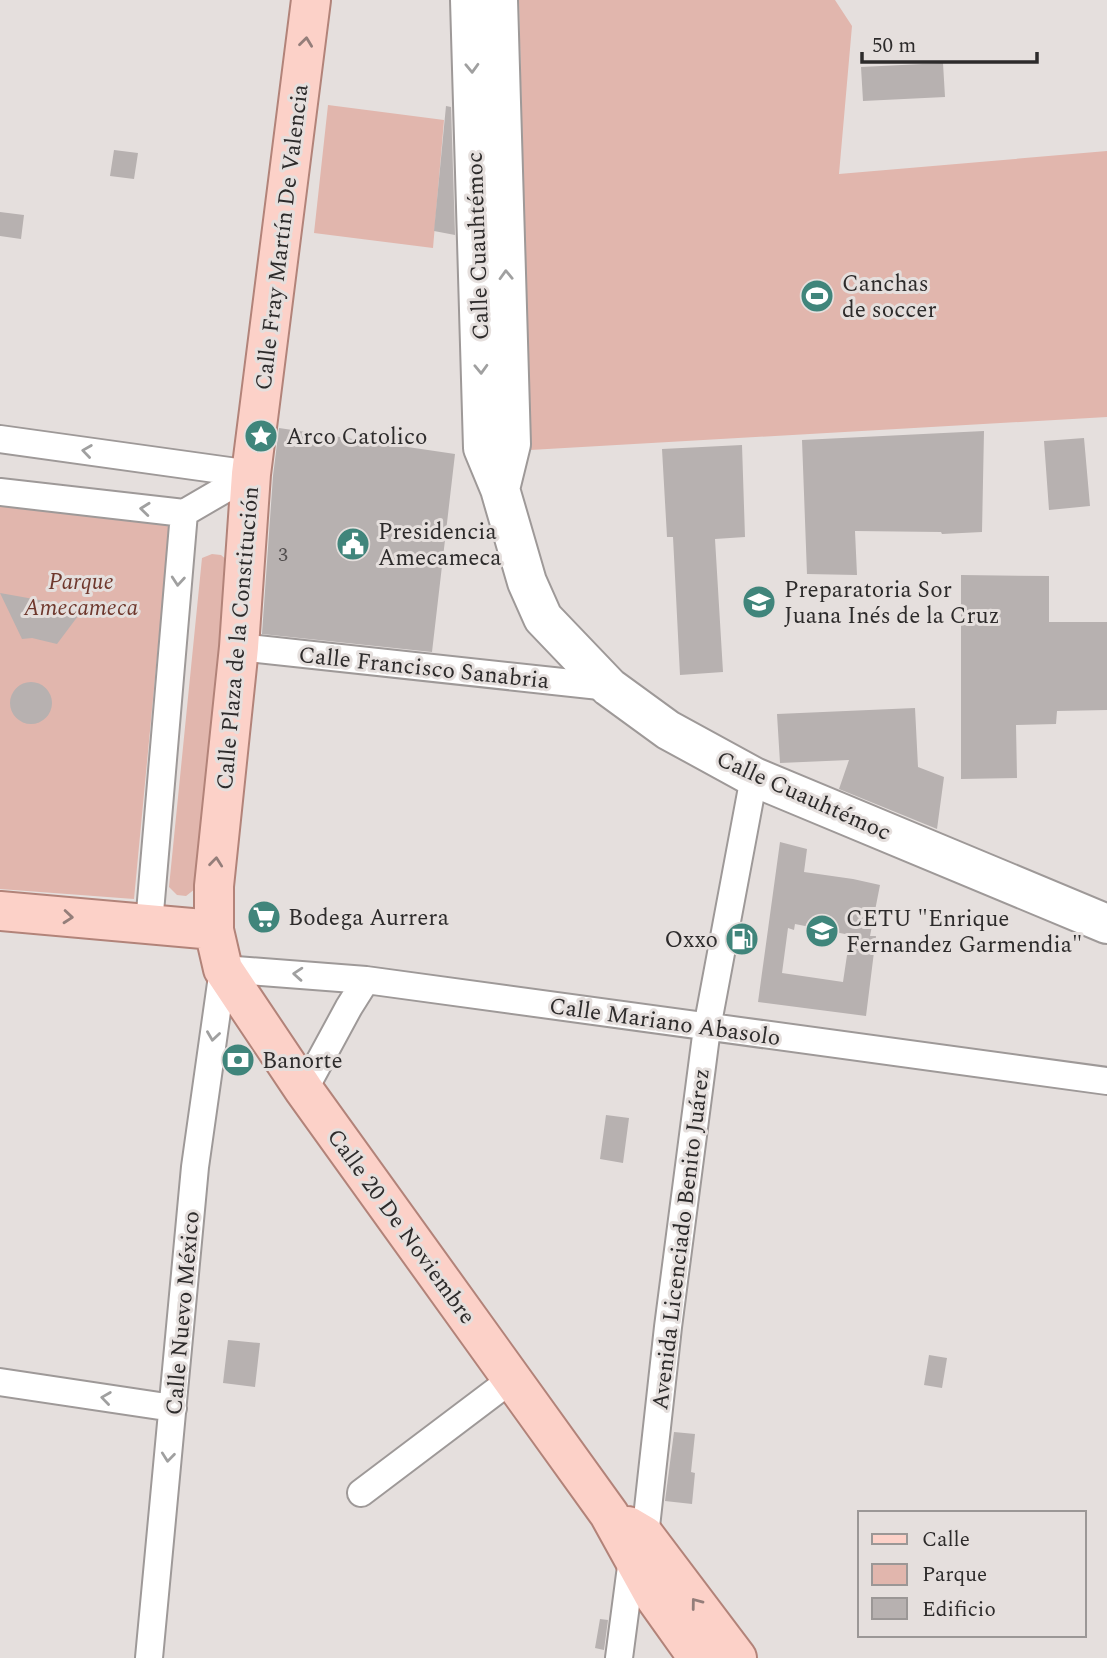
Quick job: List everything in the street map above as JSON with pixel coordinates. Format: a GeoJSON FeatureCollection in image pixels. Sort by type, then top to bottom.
{"type":"FeatureCollection","features":[{"type":"Feature","properties":{"kind":"main road","name":"Calle Fray Martín De Valencia"},"geometry":{"type":"LineString","coordinates":[[251,474],[312,0]]}},
{"type":"Feature","properties":{"kind":"main road","name":"Calle Cuauhtémoc"},"geometry":{"type":"LineString","coordinates":[[470,0],[490,212]]}},
{"type":"Feature","properties":{"kind":"main road","name":"Calle Cuauhtémoc"},"geometry":{"type":"LineString","coordinates":[[498,0],[483,448],[500,489],[527,582],[543,618],[609,687],[668,730],[754,777],[1107,924]]}},
{"type":"Feature","properties":{"kind":"main road","name":"Calle Plaza de la Constitución"},"geometry":{"type":"LineString","coordinates":[[214,930],[214,886],[239,647],[251,474]]}},
{"type":"Feature","properties":{"kind":"main road"},"geometry":{"type":"LineString","coordinates":[[0,911],[214,930]]}},
{"type":"Feature","properties":{"kind":"main road","name":"Calle 20 De Noviembre"},"geometry":{"type":"LineString","coordinates":[[214,930],[223,969],[304,1090],[609,1514],[737,1658]]}},
{"type":"Feature","properties":{"kind":"main road","name":"Calle 20 De Noviembre"},"geometry":{"type":"LineString","coordinates":[[638,1548],[656,1599],[698,1658]]}},
{"type":"Feature","properties":{"kind":"street","name":"Calle Plaza de la Constitución"},"geometry":{"type":"LineString","coordinates":[[0,439],[251,474]]}},
{"type":"Feature","properties":{"kind":"street"},"geometry":{"type":"LineString","coordinates":[[0,492],[184,513],[251,474]]}},
{"type":"Feature","properties":{"kind":"street"},"geometry":{"type":"LineString","coordinates":[[149,924],[184,513]]}},
{"type":"Feature","properties":{"kind":"street","name":"Calle Francisco Sanabria"},"geometry":{"type":"LineString","coordinates":[[239,647],[609,687]]}},
{"type":"Feature","properties":{"kind":"street","name":"Avenida Licenciado Benito Juárez"},"geometry":{"type":"LineString","coordinates":[[619,1658],[638,1548],[706,1028],[754,777]]}},
{"type":"Feature","properties":{"kind":"street","name":"Calle Mariano Abasolo"},"geometry":{"type":"LineString","coordinates":[[223,969],[366,980],[1107,1081]]}},
{"type":"Feature","properties":{"kind":"street","name":"Calle Nuevo México"},"geometry":{"type":"LineString","coordinates":[[149,1658],[195,1167],[223,969]]}},
{"type":"Feature","properties":{"kind":"street"},"geometry":{"type":"LineString","coordinates":[[304,1090],[366,980]]}},
{"type":"Feature","properties":{"kind":"street"},"geometry":{"type":"LineString","coordinates":[[361,1493],[512,1379]]}},
{"type":"Feature","properties":{"kind":"street"},"geometry":{"type":"LineString","coordinates":[[0,1382],[173,1408]]}},
{"type":"Feature","properties":{"kind":"green space","name":"Canchas de soccer"},"geometry":{"type":"Polygon","coordinates":[[[519,0],[835,0],[852,26],[839,174],[1107,151],[1107,417],[530,450],[519,0]]]}},
{"type":"Feature","properties":{"kind":"green space"},"geometry":{"type":"Polygon","coordinates":[[[328,105],[444,120],[433,248],[314,233],[328,105]]]}},
{"type":"Feature","properties":{"kind":"green space","name":"Parque Amecameca"},"geometry":{"type":"Polygon","coordinates":[[[0,500],[170,520],[134,899],[0,889],[0,500]]]}},
{"type":"Feature","properties":{"kind":"green space"},"geometry":{"type":"Polygon","coordinates":[[[212,554],[221,555],[228,561],[195,889],[186,896],[177,895],[169,887],[202,558],[212,554]]]}},
{"type":"Feature","properties":{"kind":"building"},"geometry":{"type":"Polygon","coordinates":[[[943,63],[945,97],[863,101],[861,67],[943,63]]]}},
{"type":"Feature","properties":{"kind":"building"},"geometry":{"type":"Polygon","coordinates":[[[446,106],[451,107],[455,235],[434,231],[446,106]]]}},
{"type":"Feature","properties":{"kind":"building"},"geometry":{"type":"Polygon","coordinates":[[[114,150],[138,153],[134,179],[110,176],[114,150]]]}},
{"type":"Feature","properties":{"kind":"building"},"geometry":{"type":"Polygon","coordinates":[[[0,212],[24,215],[21,239],[0,236],[0,212]]]}},
{"type":"Feature","properties":{"kind":"building","name":"Presidencia Amecameca"},"geometry":{"type":"Polygon","coordinates":[[[279,428],[455,454],[432,652],[262,634],[279,428]]]}},
{"type":"Feature","properties":{"kind":"building"},"geometry":{"type":"Polygon","coordinates":[[[984,431],[982,532],[942,534],[855,531],[857,575],[807,574],[802,440],[984,431]]]}},
{"type":"Feature","properties":{"kind":"building"},"geometry":{"type":"Polygon","coordinates":[[[1084,438],[1090,506],[1049,510],[1044,441],[1084,438]]]}},
{"type":"Feature","properties":{"kind":"building"},"geometry":{"type":"Polygon","coordinates":[[[742,445],[745,537],[715,539],[723,672],[680,675],[673,537],[667,537],[662,449],[742,445]]]}},
{"type":"Feature","properties":{"kind":"building"},"geometry":{"type":"Polygon","coordinates":[[[961,575],[1049,576],[1049,622],[1107,622],[1107,710],[1057,711],[1056,724],[1016,725],[1017,778],[961,779],[961,575]]]}},
{"type":"Feature","properties":{"kind":"building"},"geometry":{"type":"Polygon","coordinates":[[[0,593],[84,608],[57,644],[32,638],[22,639],[0,593]]]}},
{"type":"Feature","properties":{"kind":"building"},"geometry":{"type":"Polygon","coordinates":[[[31,682],[46,688],[52,703],[46,718],[31,724],[16,718],[10,703],[16,688],[31,682]]]}},
{"type":"Feature","properties":{"kind":"building"},"geometry":{"type":"Polygon","coordinates":[[[915,708],[918,767],[944,777],[937,829],[839,789],[849,760],[780,763],[777,714],[915,708]]]}},
{"type":"Feature","properties":{"kind":"building","name":"CETU \"Enrique Fernandez Garmendia\""},"geometry":{"type":"Polygon","coordinates":[[[780,842],[807,849],[804,872],[880,885],[870,936],[876,936],[866,1016],[758,1002],[780,842]],[[795,924],[794,930],[788,928],[782,973],[843,982],[850,935],[795,924]]]}},
{"type":"Feature","properties":{"kind":"building"},"geometry":{"type":"Polygon","coordinates":[[[606,1115],[629,1118],[623,1163],[600,1159],[606,1115]]]}},
{"type":"Feature","properties":{"kind":"building"},"geometry":{"type":"Polygon","coordinates":[[[228,1340],[260,1343],[255,1387],[223,1383],[228,1340]]]}},
{"type":"Feature","properties":{"kind":"building"},"geometry":{"type":"Polygon","coordinates":[[[929,1355],[947,1358],[942,1388],[924,1385],[929,1355]]]}},
{"type":"Feature","properties":{"kind":"building"},"geometry":{"type":"Polygon","coordinates":[[[674,1432],[695,1434],[691,1472],[695,1473],[692,1504],[665,1501],[674,1432]]]}},
{"type":"Feature","properties":{"kind":"building"},"geometry":{"type":"Polygon","coordinates":[[[600,1619],[608,1620],[604,1650],[595,1648],[600,1619]]]}},
{"type":"Feature","properties":{"kind":"place","name":"Canchas de soccer"},"geometry":{"type":"Point","coordinates":[817,296]}},
{"type":"Feature","properties":{"kind":"place","name":"Arco Catolico"},"geometry":{"type":"Point","coordinates":[261,436]}},
{"type":"Feature","properties":{"kind":"place","name":"Presidencia Amecameca"},"geometry":{"type":"Point","coordinates":[353,544]}},
{"type":"Feature","properties":{"kind":"place","name":"Preparatoria Sor Juana Inés de la Cruz"},"geometry":{"type":"Point","coordinates":[759,602]}},
{"type":"Feature","properties":{"kind":"place","name":"Bodega Aurrera"},"geometry":{"type":"Point","coordinates":[264,917]}},
{"type":"Feature","properties":{"kind":"place","name":"CETU \"Enrique Fernandez Garmendia\""},"geometry":{"type":"Point","coordinates":[822,931]}},
{"type":"Feature","properties":{"kind":"place","name":"Oxxo"},"geometry":{"type":"Point","coordinates":[742,939]}},
{"type":"Feature","properties":{"kind":"place","name":"Banorte"},"geometry":{"type":"Point","coordinates":[238,1060]}}]}
